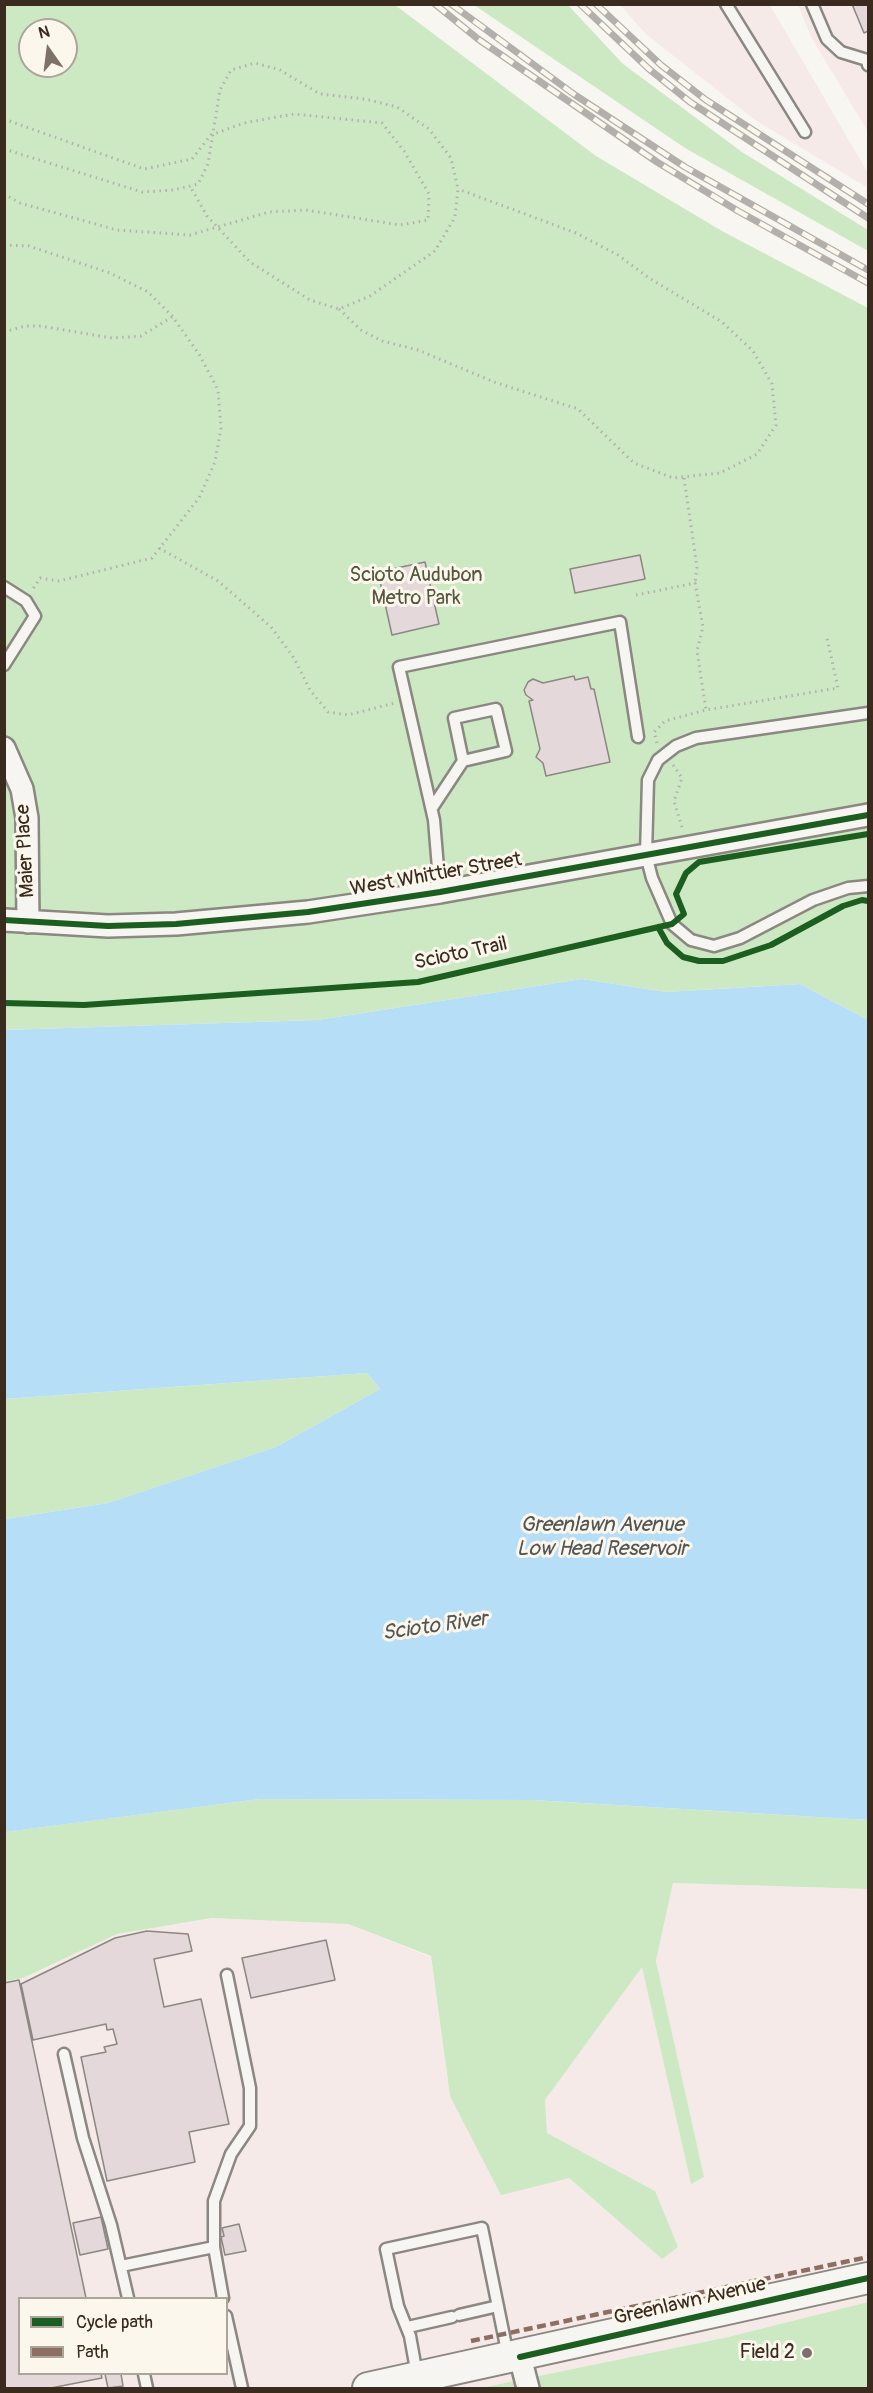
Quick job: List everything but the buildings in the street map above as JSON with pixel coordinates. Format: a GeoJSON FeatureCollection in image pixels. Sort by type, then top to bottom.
{"type":"FeatureCollection","features":[{"type":"Feature","properties":{"kind":"main road","name":"Greenlawn Avenue"},"geometry":{"type":"LineString","coordinates":[[368,2388],[514,2358],[868,2278]]}},
{"type":"Feature","properties":{"kind":"street","name":"Maier Place"},"geometry":{"type":"LineString","coordinates":[[4,748],[22,789],[27,818],[28,921]]}},
{"type":"Feature","properties":{"kind":"street","name":"West Whittier Street"},"geometry":{"type":"LineString","coordinates":[[4,920],[108,926],[176,924],[308,912],[440,892],[868,814]]}},
{"type":"Feature","properties":{"kind":"street"},"geometry":{"type":"LineString","coordinates":[[514,2358],[528,2388]]}},
{"type":"Feature","properties":{"kind":"lane"},"geometry":{"type":"LineString","coordinates":[[726,4],[805,132]]}},
{"type":"Feature","properties":{"kind":"lane"},"geometry":{"type":"LineString","coordinates":[[812,4],[827,39],[841,52],[868,62]]}},
{"type":"Feature","properties":{"kind":"lane"},"geometry":{"type":"LineString","coordinates":[[4,587],[26,601],[35,616],[5,665]]}},
{"type":"Feature","properties":{"kind":"lane"},"geometry":{"type":"LineString","coordinates":[[440,892],[432,808],[399,667],[620,622],[638,737]]}},
{"type":"Feature","properties":{"kind":"lane"},"geometry":{"type":"LineString","coordinates":[[432,808],[463,762],[506,751],[496,709],[454,718],[463,762]]}},
{"type":"Feature","properties":{"kind":"lane"},"geometry":{"type":"LineString","coordinates":[[868,713],[696,738],[676,746],[658,760],[648,780],[646,855],[652,878],[672,924],[691,940],[714,946],[740,938],[813,900],[848,888],[868,886]]}},
{"type":"Feature","properties":{"kind":"lane"},"geometry":{"type":"LineString","coordinates":[[223,2297],[214,2247],[214,2201],[231,2154],[250,2127],[250,2088],[226,1975]]}},
{"type":"Feature","properties":{"kind":"lane"},"geometry":{"type":"LineString","coordinates":[[64,2054],[83,2138],[111,2225],[128,2297]]}},
{"type":"Feature","properties":{"kind":"lane"},"geometry":{"type":"LineString","coordinates":[[418,2378],[408,2327],[398,2306],[386,2249],[482,2228],[498,2307],[514,2358]]}},
{"type":"Feature","properties":{"kind":"lane"},"geometry":{"type":"LineString","coordinates":[[121,2266],[214,2247]]}},
{"type":"Feature","properties":{"kind":"lane"},"geometry":{"type":"LineString","coordinates":[[408,2327],[498,2307]]}},
{"type":"Feature","properties":{"kind":"lane"},"geometry":{"type":"LineString","coordinates":[[228,2325],[242,2388]]}},
{"type":"Feature","properties":{"kind":"path"},"geometry":{"type":"LineString","coordinates":[[4,149],[142,192],[198,184],[208,164],[220,90],[231,70],[255,63],[280,70],[320,94],[365,99],[397,107],[429,129],[451,158],[458,189],[455,217],[435,251],[370,296],[339,309]]}},
{"type":"Feature","properties":{"kind":"path"},"geometry":{"type":"LineString","coordinates":[[4,119],[144,169],[192,159],[211,135],[244,123],[294,114],[382,123],[404,151],[429,194],[428,220],[400,225],[306,210],[268,212],[190,235],[117,230],[20,203],[4,194]]}},
{"type":"Feature","properties":{"kind":"path"},"geometry":{"type":"LineString","coordinates":[[190,186],[207,216],[250,262],[310,300],[339,309],[362,330],[382,341],[418,350],[494,382],[578,409],[634,463],[674,478],[720,473],[757,454],[776,425],[772,384],[753,351],[722,322],[649,278],[618,255],[576,233],[458,189]]}},
{"type":"Feature","properties":{"kind":"path"},"geometry":{"type":"LineString","coordinates":[[4,245],[29,246],[110,273],[148,292],[172,316],[199,354],[218,390],[221,428],[215,462],[199,498],[152,558],[59,581],[40,578],[26,601]]}},
{"type":"Feature","properties":{"kind":"path"},"geometry":{"type":"LineString","coordinates":[[4,332],[25,326],[41,326],[112,338],[141,336],[172,316]]}},
{"type":"Feature","properties":{"kind":"path"},"geometry":{"type":"LineString","coordinates":[[684,477],[697,567],[695,583],[703,627],[697,651],[706,710]]}},
{"type":"Feature","properties":{"kind":"path"},"geometry":{"type":"LineString","coordinates":[[159,548],[218,581],[271,627],[294,658],[309,690],[328,712],[348,715],[377,709],[405,699]]}},
{"type":"Feature","properties":{"kind":"path"},"geometry":{"type":"LineString","coordinates":[[636,595],[695,583]]}},
{"type":"Feature","properties":{"kind":"shaded area"},"geometry":{"type":"Polygon","coordinates":[[[620,5],[770,5],[868,173],[868,188],[755,120],[647,35],[620,5]]]}},
{"type":"Feature","properties":{"kind":"shaded area"},"geometry":{"type":"Polygon","coordinates":[[[798,5],[868,5],[868,132],[811,37],[798,5]]]}},
{"type":"Feature","properties":{"kind":"shaded area"},"geometry":{"type":"Polygon","coordinates":[[[673,1883],[868,1889],[868,2302],[728,2337],[480,2388],[5,2388],[5,1981],[23,1978],[117,1934],[212,1918],[348,1924],[431,1957],[450,2096],[569,2178],[662,2259],[655,2191],[547,2133],[545,2100],[642,1966],[691,2183],[703,2177],[656,1961],[673,1883]]]}},
{"type":"Feature","properties":{"kind":"green space","name":"Scioto Audubon Metro Park"},"geometry":{"type":"Polygon","coordinates":[[[5,5],[395,5],[596,156],[722,231],[868,308],[868,1020],[800,984],[666,992],[582,979],[318,1020],[5,1030],[5,5]]]}},
{"type":"Feature","properties":{"kind":"green space"},"geometry":{"type":"Polygon","coordinates":[[[474,5],[568,5],[623,64],[742,152],[868,230],[868,251],[685,148],[474,5]]]}},
{"type":"Feature","properties":{"kind":"green space"},"geometry":{"type":"Polygon","coordinates":[[[367,1373],[380,1389],[276,1447],[108,1503],[5,1519],[5,1399],[367,1373]]]}},
{"type":"Feature","properties":{"kind":"green space"},"geometry":{"type":"Polygon","coordinates":[[[260,1799],[532,1800],[868,1820],[868,1889],[673,1883],[656,1961],[704,2177],[691,2184],[642,1967],[545,2100],[547,2133],[655,2191],[678,2247],[662,2259],[569,2178],[501,2195],[450,2096],[431,1956],[348,1924],[212,1918],[117,1934],[23,1978],[5,1981],[4,1832],[260,1799]]]}},
{"type":"Feature","properties":{"kind":"green space"},"geometry":{"type":"Polygon","coordinates":[[[868,2302],[868,2388],[480,2388],[728,2337],[868,2302]]]}},
{"type":"Feature","properties":{"kind":"water","name":"Greenlawn Avenue Low Head Reservoir"},"geometry":{"type":"Polygon","coordinates":[[[582,979],[666,992],[800,984],[868,1020],[868,1820],[532,1800],[260,1799],[5,1832],[5,1519],[108,1503],[276,1447],[380,1389],[367,1373],[5,1399],[5,1030],[318,1020],[582,979]]]}},
{"type":"Feature","properties":{"kind":"railway"},"geometry":{"type":"LineString","coordinates":[[435,4],[478,39],[657,162],[738,211],[868,283]]}},
{"type":"Feature","properties":{"kind":"railway"},"geometry":{"type":"LineString","coordinates":[[451,4],[575,95],[685,167],[868,270]]}},
{"type":"Feature","properties":{"kind":"railway"},"geometry":{"type":"LineString","coordinates":[[580,4],[649,69],[690,102],[868,218]]}},
{"type":"Feature","properties":{"kind":"railway"},"geometry":{"type":"LineString","coordinates":[[596,4],[661,65],[706,100],[868,204]]}},
{"type":"Feature","properties":{"kind":"marked path"},"geometry":{"type":"LineString","coordinates":[[471,2341],[868,2257]]}},
{"type":"Feature","properties":{"kind":"cycle path"},"geometry":{"type":"LineString","coordinates":[[4,920],[108,926],[176,924],[308,912],[440,892],[868,815]]}},
{"type":"Feature","properties":{"kind":"cycle path","name":"Scioto Trail"},"geometry":{"type":"LineString","coordinates":[[4,1003],[84,1005],[418,982],[672,924],[684,914],[676,894],[686,873],[699,862],[868,834]]}},
{"type":"Feature","properties":{"kind":"cycle path"},"geometry":{"type":"LineString","coordinates":[[658,927],[667,943],[683,957],[699,961],[723,961],[771,945],[843,906],[862,900],[868,901]]}},
{"type":"Feature","properties":{"kind":"cycle path"},"geometry":{"type":"LineString","coordinates":[[520,2357],[868,2278]]}},
{"type":"Feature","properties":{"kind":"place","name":"Field 2"},"geometry":{"type":"Point","coordinates":[807,2353]}},
{"type":"Feature","properties":{"kind":"water label","name":"Scioto River"},"geometry":{"type":"Point","coordinates":[435,1627]}}]}
